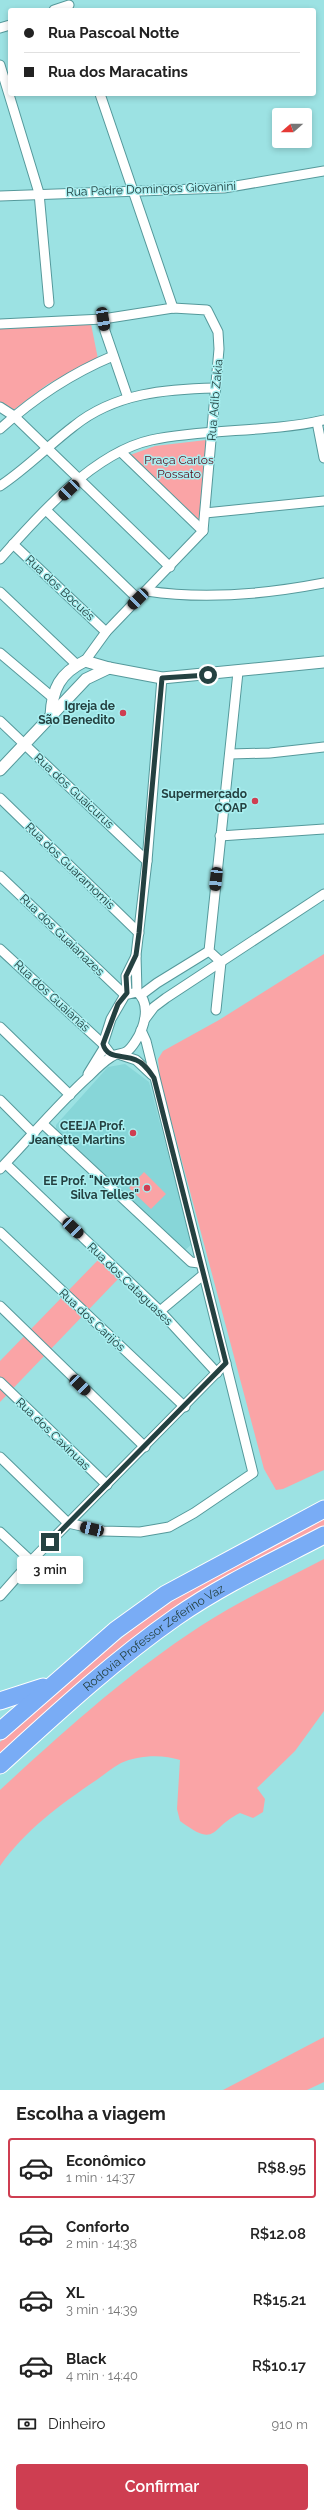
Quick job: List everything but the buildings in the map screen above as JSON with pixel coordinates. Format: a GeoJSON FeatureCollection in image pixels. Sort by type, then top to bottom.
{"type":"FeatureCollection","features":[{"type":"Feature","properties":{"kind":"highway","name":"Rodovia Professor Zeferino Vaz"},"geometry":{"type":"LineString","coordinates":[[0,1731],[54,1682],[116,1630],[166,1594],[324,1509]]}},
{"type":"Feature","properties":{"kind":"highway","name":"Rodovia Professor Zeferino Vaz"},"geometry":{"type":"LineString","coordinates":[[0,1765],[98,1677],[177,1616],[231,1583],[324,1535]]}},
{"type":"Feature","properties":{"kind":"highway"},"geometry":{"type":"LineString","coordinates":[[0,1701],[27,1694],[54,1682]]}},
{"type":"Feature","properties":{"kind":"street"},"geometry":{"type":"LineString","coordinates":[[0,65],[8,91]]}},
{"type":"Feature","properties":{"kind":"street"},"geometry":{"type":"LineString","coordinates":[[9,96],[39,193],[49,303]]}},
{"type":"Feature","properties":{"kind":"street"},"geometry":{"type":"LineString","coordinates":[[0,324],[103,319],[173,308],[101,96]]}},
{"type":"Feature","properties":{"kind":"street","name":"Rua Padre Domingos Giovanini"},"geometry":{"type":"LineString","coordinates":[[0,196],[39,193],[134,192],[224,188],[311,175],[324,171]]}},
{"type":"Feature","properties":{"kind":"street","name":"Rua Adib Zakia"},"geometry":{"type":"LineString","coordinates":[[173,308],[209,310],[218,332],[220,349],[203,531]]}},
{"type":"Feature","properties":{"kind":"street"},"geometry":{"type":"LineString","coordinates":[[103,319],[113,356],[128,398]]}},
{"type":"Feature","properties":{"kind":"street"},"geometry":{"type":"LineString","coordinates":[[0,429],[14,416],[54,386],[113,356]]}},
{"type":"Feature","properties":{"kind":"street"},"geometry":{"type":"LineString","coordinates":[[0,486],[75,424],[128,398],[164,390],[216,388]]}},
{"type":"Feature","properties":{"kind":"street"},"geometry":{"type":"LineString","coordinates":[[0,407],[14,416],[170,568]]}},
{"type":"Feature","properties":{"kind":"street"},"geometry":{"type":"LineString","coordinates":[[0,559],[13,544],[80,479],[121,452],[151,441],[320,421],[324,458]]}},
{"type":"Feature","properties":{"kind":"street"},"geometry":{"type":"LineString","coordinates":[[51,716],[52,697],[55,687],[81,663],[106,632],[170,568],[203,531],[121,452]]}},
{"type":"Feature","properties":{"kind":"street"},"geometry":{"type":"LineString","coordinates":[[205,514],[324,501]]}},
{"type":"Feature","properties":{"kind":"street"},"geometry":{"type":"LineString","coordinates":[[47,511],[138,599]]}},
{"type":"Feature","properties":{"kind":"street"},"geometry":{"type":"LineString","coordinates":[[0,548],[13,544]]}},
{"type":"Feature","properties":{"kind":"street","name":"Rua dos Bocués"},"geometry":{"type":"LineString","coordinates":[[13,544],[106,632]]}},
{"type":"Feature","properties":{"kind":"street"},"geometry":{"type":"LineString","coordinates":[[147,591],[209,595],[286,590],[324,583]]}},
{"type":"Feature","properties":{"kind":"street"},"geometry":{"type":"LineString","coordinates":[[0,592],[65,653],[81,663],[162,678],[238,672],[324,662]]}},
{"type":"Feature","properties":{"kind":"street"},"geometry":{"type":"LineString","coordinates":[[0,653],[52,697]]}},
{"type":"Feature","properties":{"kind":"street"},"geometry":{"type":"LineString","coordinates":[[0,770],[86,679],[110,668]]}},
{"type":"Feature","properties":{"kind":"street"},"geometry":{"type":"LineString","coordinates":[[209,951],[238,672]]}},
{"type":"Feature","properties":{"kind":"street"},"geometry":{"type":"LineString","coordinates":[[3,1166],[86,1078],[116,1055],[128,1052],[142,1030],[145,1006],[139,994],[136,955],[147,860],[162,678]]}},
{"type":"Feature","properties":{"kind":"street","name":"Rua dos Guaicurus"},"geometry":{"type":"LineString","coordinates":[[0,721],[147,860]]}},
{"type":"Feature","properties":{"kind":"street"},"geometry":{"type":"LineString","coordinates":[[230,754],[270,753],[324,747]]}},
{"type":"Feature","properties":{"kind":"street","name":"Rua dos Guaramomis"},"geometry":{"type":"LineString","coordinates":[[0,798],[139,933]]}},
{"type":"Feature","properties":{"kind":"street"},"geometry":{"type":"LineString","coordinates":[[220,836],[324,829]]}},
{"type":"Feature","properties":{"kind":"street","name":"Rua dos Guaianazes"},"geometry":{"type":"LineString","coordinates":[[0,876],[126,994]]}},
{"type":"Feature","properties":{"kind":"street"},"geometry":{"type":"LineString","coordinates":[[144,1018],[154,1007],[166,998],[324,894]]}},
{"type":"Feature","properties":{"kind":"street","name":"Rua dos Guaianãs"},"geometry":{"type":"LineString","coordinates":[[0,948],[104,1046],[116,1055]]}},
{"type":"Feature","properties":{"kind":"street"},"geometry":{"type":"LineString","coordinates":[[209,951],[222,962]]}},
{"type":"Feature","properties":{"kind":"street"},"geometry":{"type":"LineString","coordinates":[[126,994],[139,994],[209,951]]}},
{"type":"Feature","properties":{"kind":"street"},"geometry":{"type":"LineString","coordinates":[[86,1078],[104,1046],[111,1019],[126,994],[126,976],[136,955]]}},
{"type":"Feature","properties":{"kind":"street"},"geometry":{"type":"LineString","coordinates":[[216,1010],[222,962]]}},
{"type":"Feature","properties":{"kind":"street"},"geometry":{"type":"LineString","coordinates":[[0,1027],[70,1095]]}},
{"type":"Feature","properties":{"kind":"street"},"geometry":{"type":"LineString","coordinates":[[0,1457],[68,1523],[103,1531],[140,1532],[169,1527],[194,1513],[253,1472],[146,1041],[142,1030]]}},
{"type":"Feature","properties":{"kind":"street"},"geometry":{"type":"LineString","coordinates":[[116,1055],[136,1060],[148,1069],[154,1078]]}},
{"type":"Feature","properties":{"kind":"street"},"geometry":{"type":"LineString","coordinates":[[0,1100],[34,1134]]}},
{"type":"Feature","properties":{"kind":"street"},"geometry":{"type":"LineString","coordinates":[[43,1124],[190,1262],[200,1263]]}},
{"type":"Feature","properties":{"kind":"street","name":"Rua dos Cataguases"},"geometry":{"type":"LineString","coordinates":[[3,1166],[160,1311],[217,1373]]}},
{"type":"Feature","properties":{"kind":"street","name":"Rua dos Carijós"},"geometry":{"type":"LineString","coordinates":[[0,1232],[185,1407]]}},
{"type":"Feature","properties":{"kind":"street"},"geometry":{"type":"LineString","coordinates":[[160,1311],[203,1275]]}},
{"type":"Feature","properties":{"kind":"street"},"geometry":{"type":"LineString","coordinates":[[0,1306],[145,1447]]}},
{"type":"Feature","properties":{"kind":"street"},"geometry":{"type":"LineString","coordinates":[[0,1596],[31,1561],[185,1407],[226,1363]]}},
{"type":"Feature","properties":{"kind":"street","name":"Rua dos Caxinuas"},"geometry":{"type":"LineString","coordinates":[[0,1382],[107,1485]]}},
{"type":"Feature","properties":{"kind":"street"},"geometry":{"type":"LineString","coordinates":[[0,1532],[31,1561]]}},
{"type":"Feature","properties":{"kind":"shaded area","name":"EE Prof. \"Newton Silva Telles\""},"geometry":{"type":"Polygon","coordinates":[[[125,1064],[149,1082],[192,1244],[184,1251],[56,1131],[56,1125],[108,1067],[125,1064]]]}},
{"type":"Feature","properties":{"kind":"green space"},"geometry":{"type":"Polygon","coordinates":[[[91,324],[98,359],[48,384],[12,411],[0,402],[0,329],[91,324]]]}},
{"type":"Feature","properties":{"kind":"green space","name":"Praça Carlos Possato"},"geometry":{"type":"Polygon","coordinates":[[[206,440],[199,521],[130,455],[155,446],[206,440]]]}},
{"type":"Feature","properties":{"kind":"green space"},"geometry":{"type":"Polygon","coordinates":[[[324,954],[324,1470],[283,1489],[276,1490],[264,1469],[160,1079],[158,1059],[163,1051],[219,1020],[324,954]]]}},
{"type":"Feature","properties":{"kind":"green space"},"geometry":{"type":"Polygon","coordinates":[[[144,1172],[166,1194],[151,1209],[129,1188],[144,1172]]]}},
{"type":"Feature","properties":{"kind":"green space"},"geometry":{"type":"Polygon","coordinates":[[[99,1259],[119,1278],[0,1402],[0,1361],[99,1259]]]}},
{"type":"Feature","properties":{"kind":"green space"},"geometry":{"type":"Polygon","coordinates":[[[324,1518],[324,1529],[231,1577],[0,1757],[0,1742],[92,1662],[140,1624],[206,1580],[324,1518]]]}},
{"type":"Feature","properties":{"kind":"green space"},"geometry":{"type":"Polygon","coordinates":[[[324,1559],[324,1711],[295,1751],[257,1788],[265,1799],[263,1812],[253,1818],[240,1813],[213,1833],[208,1835],[201,1834],[180,1821],[177,1809],[180,1760],[158,1756],[135,1758],[121,1763],[56,1809],[20,1841],[0,1866],[0,1790],[96,1704],[172,1645],[230,1608],[324,1559]]]}},
{"type":"Feature","properties":{"kind":"green space"},"geometry":{"type":"Polygon","coordinates":[[[324,2037],[324,2082],[307,2090],[223,2090],[324,2037]]]}},
{"type":"Feature","properties":{"kind":"place","name":"Igreja de São Benedito"},"geometry":{"type":"Point","coordinates":[123,713]}},
{"type":"Feature","properties":{"kind":"place","name":"Supermercado COAP"},"geometry":{"type":"Point","coordinates":[255,801]}},
{"type":"Feature","properties":{"kind":"place","name":"CEEJA Prof. Jeanette Martins"},"geometry":{"type":"Point","coordinates":[133,1133]}},
{"type":"Feature","properties":{"kind":"place","name":"EE Prof. \"Newton Silva Telles\""},"geometry":{"type":"Point","coordinates":[147,1188]}},
{"type":"Feature","properties":{"kind":"route"},"geometry":{"type":"LineString","coordinates":[[50,1542],[165,1427],[226,1363],[154,1078],[148,1069],[136,1060],[121,1055],[112,1056],[104,1048],[103,1044],[104,1037],[118,1004],[124,994],[127,993],[126,976],[136,955],[147,860],[162,678],[208,675]]}}]}
